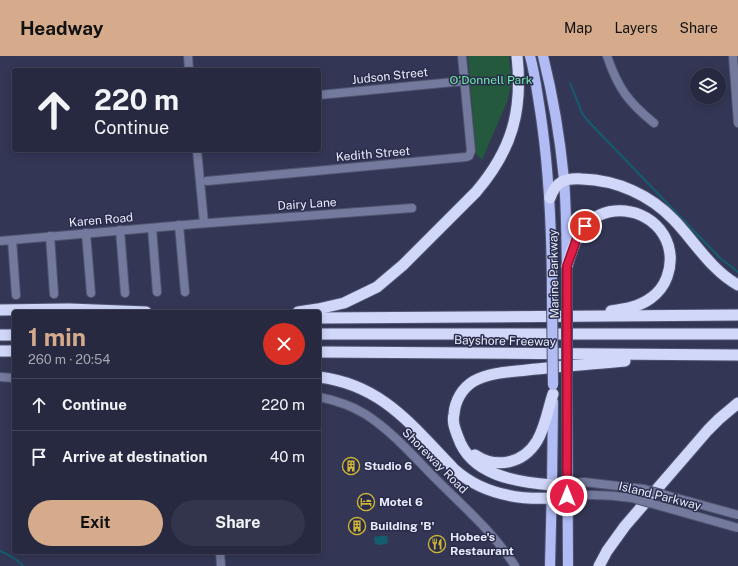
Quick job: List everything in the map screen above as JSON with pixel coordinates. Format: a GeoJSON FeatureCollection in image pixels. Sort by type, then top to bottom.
{"type":"FeatureCollection","features":[{"type":"Feature","properties":{"kind":"highway"},"geometry":{"type":"LineString","coordinates":[[311,310],[344,302],[377,287],[403,265],[476,192],[499,160],[511,133],[520,87],[517,56]]}},
{"type":"Feature","properties":{"kind":"highway"},"geometry":{"type":"LineString","coordinates":[[550,198],[555,187],[564,180],[576,178],[609,182],[631,190],[646,198],[674,220],[713,264],[726,277],[738,285]]}},
{"type":"Feature","properties":{"kind":"highway"},"geometry":{"type":"LineString","coordinates":[[567,266],[578,235],[585,226],[602,214],[611,211],[631,211],[640,214],[656,224],[667,241],[670,261],[669,272],[665,282],[652,298],[633,307],[587,315]]}},
{"type":"Feature","properties":{"kind":"highway"},"geometry":{"type":"LineString","coordinates":[[61,310],[69,309]]}},
{"type":"Feature","properties":{"kind":"highway"},"geometry":{"type":"LineString","coordinates":[[0,310],[95,310]]}},
{"type":"Feature","properties":{"kind":"highway"},"geometry":{"type":"LineString","coordinates":[[0,314],[12,314]]}},
{"type":"Feature","properties":{"kind":"highway"},"geometry":{"type":"LineString","coordinates":[[321,318],[738,315]]}},
{"type":"Feature","properties":{"kind":"highway","name":"Bayshore Freeway"},"geometry":{"type":"LineString","coordinates":[[321,334],[738,334]]}},
{"type":"Feature","properties":{"kind":"highway"},"geometry":{"type":"LineString","coordinates":[[0,335],[12,335]]}},
{"type":"Feature","properties":{"kind":"highway"},"geometry":{"type":"LineString","coordinates":[[0,351],[12,351]]}},
{"type":"Feature","properties":{"kind":"highway","name":"Bayshore Freeway"},"geometry":{"type":"LineString","coordinates":[[321,352],[738,355]]}},
{"type":"Feature","properties":{"kind":"highway"},"geometry":{"type":"LineString","coordinates":[[552,485],[518,480],[488,471],[473,461],[458,440],[454,426],[453,416],[455,406],[465,388],[482,377],[507,372],[706,355]]}},
{"type":"Feature","properties":{"kind":"highway"},"geometry":{"type":"LineString","coordinates":[[321,377],[333,379],[353,386],[384,401],[403,416],[461,476],[479,486],[502,495],[513,497],[534,499],[552,498]]}},
{"type":"Feature","properties":{"kind":"highway"},"geometry":{"type":"LineString","coordinates":[[458,440],[467,450],[491,463],[500,464],[517,459],[532,448],[537,441],[553,390]]}},
{"type":"Feature","properties":{"kind":"highway"},"geometry":{"type":"LineString","coordinates":[[598,566],[616,538],[638,510],[708,430],[738,403]]}},
{"type":"Feature","properties":{"kind":"main road","name":"Marine Parkway"},"geometry":{"type":"LineString","coordinates":[[530,56],[543,129],[550,198],[553,390],[550,566]]}},
{"type":"Feature","properties":{"kind":"main road","name":"Marine Parkway"},"geometry":{"type":"LineString","coordinates":[[543,56],[555,115],[564,180],[567,266],[568,566]]}},
{"type":"Feature","properties":{"kind":"street"},"geometry":{"type":"LineString","coordinates":[[188,56],[189,68]]}},
{"type":"Feature","properties":{"kind":"street"},"geometry":{"type":"LineString","coordinates":[[462,56],[464,81]]}},
{"type":"Feature","properties":{"kind":"street"},"geometry":{"type":"LineString","coordinates":[[607,56],[617,82],[623,92],[631,102],[654,123]]}},
{"type":"Feature","properties":{"kind":"street"},"geometry":{"type":"LineString","coordinates":[[733,56],[738,123]]}},
{"type":"Feature","properties":{"kind":"street","name":"Judson Street"},"geometry":{"type":"LineString","coordinates":[[321,95],[464,81]]}},
{"type":"Feature","properties":{"kind":"street","name":"Kedith Street"},"geometry":{"type":"LineString","coordinates":[[207,181],[463,158],[469,156],[471,151],[464,81]]}},
{"type":"Feature","properties":{"kind":"street"},"geometry":{"type":"LineString","coordinates":[[197,152],[204,223]]}},
{"type":"Feature","properties":{"kind":"street","name":"Dairy Lane"},"geometry":{"type":"LineString","coordinates":[[204,223],[412,208]]}},
{"type":"Feature","properties":{"kind":"street","name":"Karen Road"},"geometry":{"type":"LineString","coordinates":[[0,241],[204,223]]}},
{"type":"Feature","properties":{"kind":"street"},"geometry":{"type":"LineString","coordinates":[[179,225],[185,292]]}},
{"type":"Feature","properties":{"kind":"street"},"geometry":{"type":"LineString","coordinates":[[152,228],[157,292]]}},
{"type":"Feature","properties":{"kind":"street"},"geometry":{"type":"LineString","coordinates":[[120,230],[125,293]]}},
{"type":"Feature","properties":{"kind":"street"},"geometry":{"type":"LineString","coordinates":[[86,233],[91,293]]}},
{"type":"Feature","properties":{"kind":"street"},"geometry":{"type":"LineString","coordinates":[[50,236],[54,294]]}},
{"type":"Feature","properties":{"kind":"street"},"geometry":{"type":"LineString","coordinates":[[12,240],[16,294]]}},
{"type":"Feature","properties":{"kind":"street"},"geometry":{"type":"LineString","coordinates":[[0,377],[12,378]]}},
{"type":"Feature","properties":{"kind":"street","name":"Shoreway Road"},"geometry":{"type":"LineString","coordinates":[[321,398],[342,404],[364,414],[383,427],[400,442],[490,533],[505,550],[515,566]]}},
{"type":"Feature","properties":{"kind":"street","name":"Island Parkway"},"geometry":{"type":"LineString","coordinates":[[552,485],[567,483],[604,484],[644,489],[738,515]]}},
{"type":"Feature","properties":{"kind":"street","name":"Island Parkway"},"geometry":{"type":"LineString","coordinates":[[552,498],[567,496],[619,496],[632,498],[738,528]]}},
{"type":"Feature","properties":{"kind":"street"},"geometry":{"type":"LineString","coordinates":[[220,554],[221,566]]}},
{"type":"Feature","properties":{"kind":"green space","name":"O'Donnell Park"},"geometry":{"type":"Polygon","coordinates":[[[468,56],[509,56],[512,82],[507,102],[482,160],[476,154],[468,56]]]}},
{"type":"Feature","properties":{"kind":"water"},"geometry":{"type":"Polygon","coordinates":[[[387,536],[388,543],[381,545],[375,544],[374,537],[387,536]]]}},
{"type":"Feature","properties":{"kind":"waterway"},"geometry":{"type":"LineString","coordinates":[[570,83],[582,113],[587,120],[720,258],[738,272]]}},
{"type":"Feature","properties":{"kind":"waterway"},"geometry":{"type":"LineString","coordinates":[[0,551],[13,557],[23,566]]}},
{"type":"Feature","properties":{"kind":"place","name":"Studio 6"},"geometry":{"type":"Point","coordinates":[351,466]}},
{"type":"Feature","properties":{"kind":"place","name":"Motel 6"},"geometry":{"type":"Point","coordinates":[366,502]}},
{"type":"Feature","properties":{"kind":"place","name":"Building 'B'"},"geometry":{"type":"Point","coordinates":[357,526]}},
{"type":"Feature","properties":{"kind":"place","name":"Hobee's Restaurant"},"geometry":{"type":"Point","coordinates":[437,544]}},
{"type":"Feature","properties":{"kind":"route"},"geometry":{"type":"LineString","coordinates":[[567,496],[567,266],[578,235],[585,226]]}}]}
